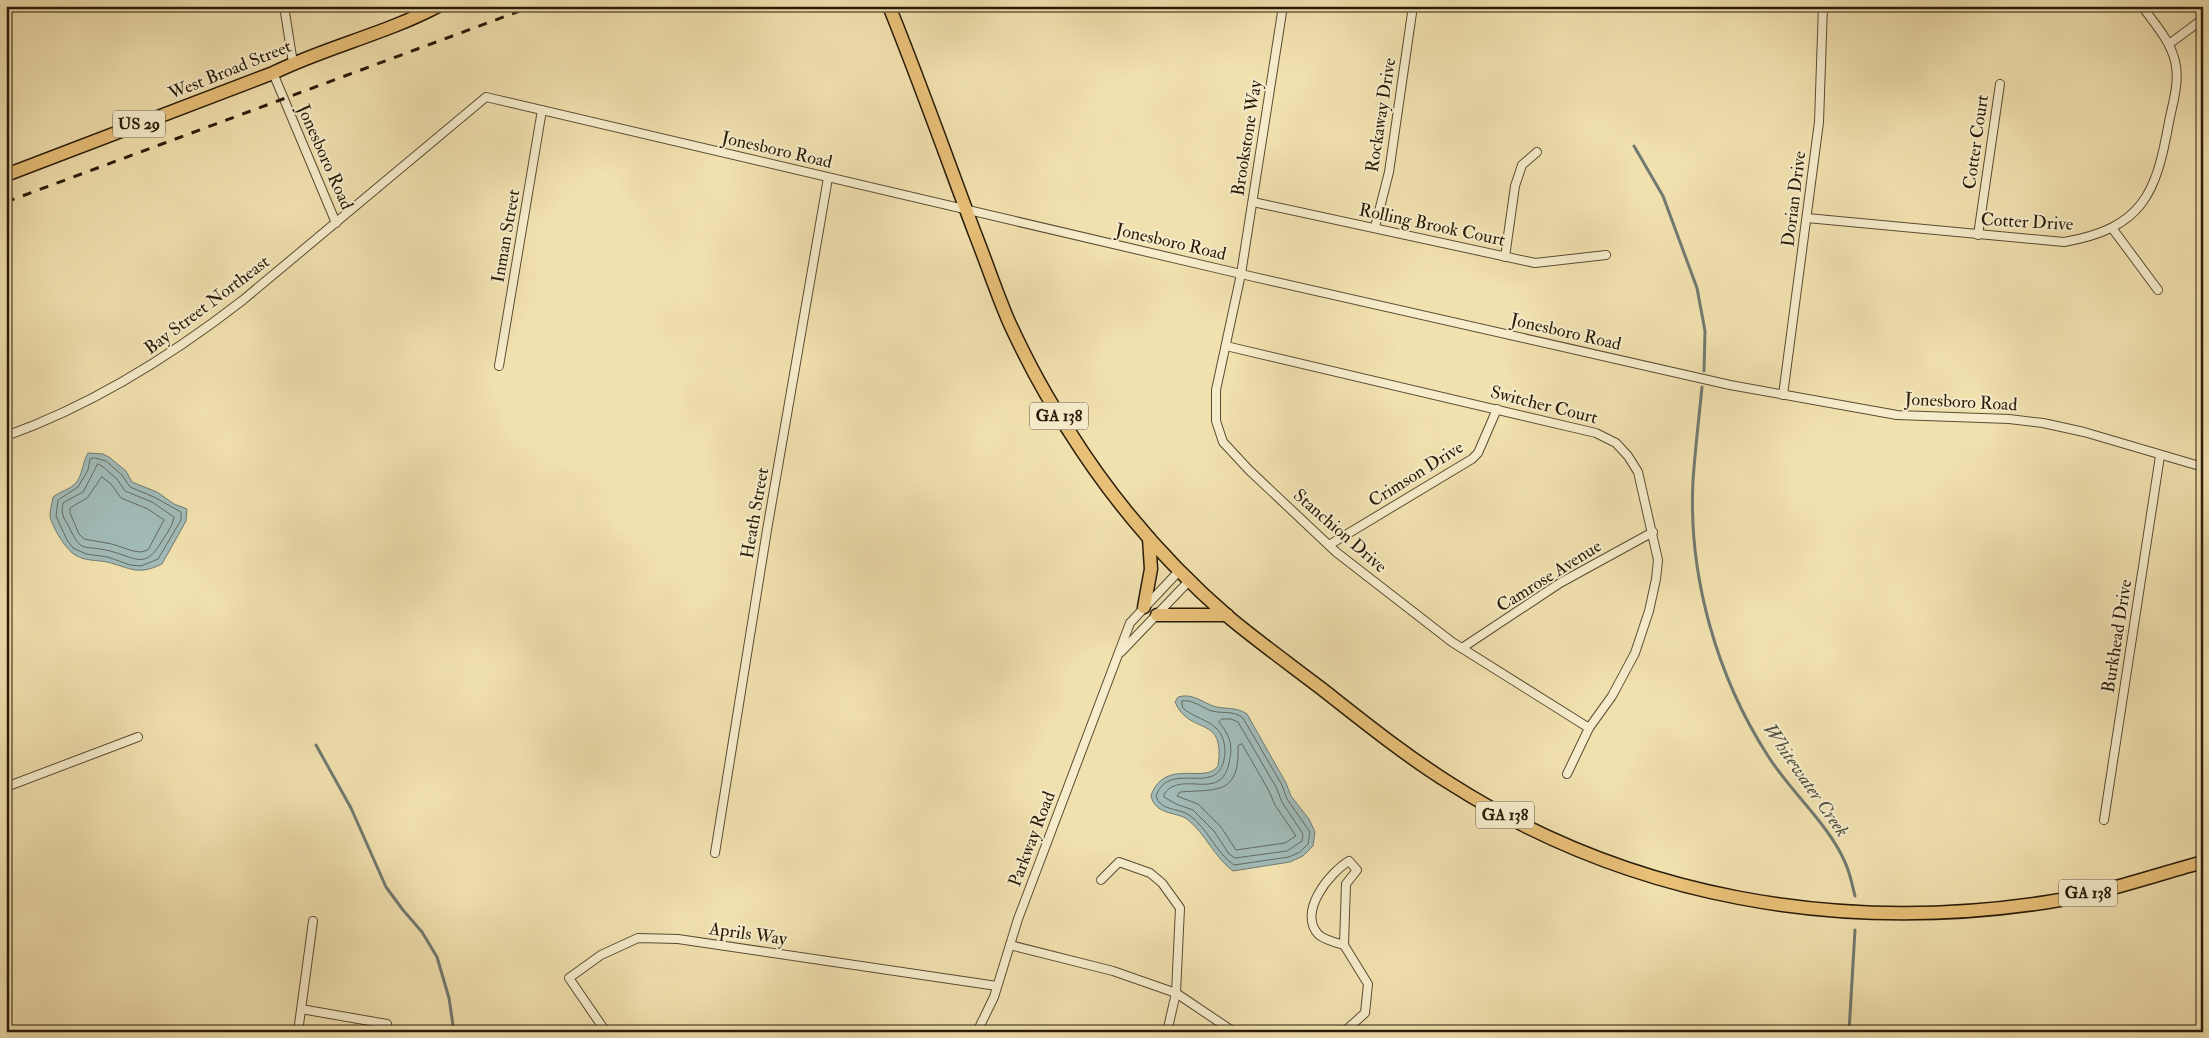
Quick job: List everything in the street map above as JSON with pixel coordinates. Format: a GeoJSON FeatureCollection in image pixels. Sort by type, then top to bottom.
{"type":"FeatureCollection","features":[{"type":"Feature","properties":{"kind":"main road","name":"West Broad Street"},"geometry":{"type":"LineString","coordinates":[[6,175],[273,73],[293,63],[355,42],[419,16],[438,6]]}},
{"type":"Feature","properties":{"kind":"main road","name":"GA 138"},"geometry":{"type":"LineString","coordinates":[[889,6],[1009,321],[1044,390],[1092,467],[1149,538],[1190,581],[1227,615],[1402,750],[1487,806],[1553,839],[1607,862],[1662,880],[1719,895],[1791,907],[1852,913],[1922,914],[1980,910],[2048,902],[2082,895],[2203,862]]}},
{"type":"Feature","properties":{"kind":"main road"},"geometry":{"type":"LineString","coordinates":[[1144,607],[1151,569],[1149,538]]}},
{"type":"Feature","properties":{"kind":"main road"},"geometry":{"type":"LineString","coordinates":[[1157,615],[1227,615]]}},
{"type":"Feature","properties":{"kind":"street"},"geometry":{"type":"LineString","coordinates":[[284,6],[293,63]]}},
{"type":"Feature","properties":{"kind":"street","name":"Brookstone Way"},"geometry":{"type":"LineString","coordinates":[[1241,274],[1283,6]]}},
{"type":"Feature","properties":{"kind":"street","name":"Rockaway Drive"},"geometry":{"type":"LineString","coordinates":[[1375,227],[1389,172],[1413,6]]}},
{"type":"Feature","properties":{"kind":"street","name":"Dorian Drive"},"geometry":{"type":"LineString","coordinates":[[1783,395],[1820,122],[1823,6]]}},
{"type":"Feature","properties":{"kind":"street","name":"Cotter Drive"},"geometry":{"type":"LineString","coordinates":[[1807,218],[2064,242],[2088,238],[2112,228],[2129,217],[2145,200],[2161,164],[2176,82],[2175,62],[2169,44],[2142,6]]}},
{"type":"Feature","properties":{"kind":"street"},"geometry":{"type":"LineString","coordinates":[[2169,44],[2203,19]]}},
{"type":"Feature","properties":{"kind":"street","name":"Jonesboro Road"},"geometry":{"type":"LineString","coordinates":[[273,73],[336,223],[486,96],[1241,274],[1730,385],[1897,414],[2043,422],[2203,467]]}},
{"type":"Feature","properties":{"kind":"street","name":"Cotter Court"},"geometry":{"type":"LineString","coordinates":[[1978,235],[2000,84]]}},
{"type":"Feature","properties":{"kind":"street","name":"Inman Street"},"geometry":{"type":"LineString","coordinates":[[499,366],[542,110]]}},
{"type":"Feature","properties":{"kind":"street"},"geometry":{"type":"LineString","coordinates":[[1505,257],[1515,186],[1522,165],[1537,152]]}},
{"type":"Feature","properties":{"kind":"street","name":"Heath Street"},"geometry":{"type":"LineString","coordinates":[[715,853],[767,530],[828,178]]}},
{"type":"Feature","properties":{"kind":"street","name":"Rolling Brook Court"},"geometry":{"type":"LineString","coordinates":[[1253,202],[1535,263],[1606,255]]}},
{"type":"Feature","properties":{"kind":"street","name":"Bay Street Northeast"},"geometry":{"type":"LineString","coordinates":[[6,436],[88,401],[150,366],[204,331],[336,223]]}},
{"type":"Feature","properties":{"kind":"street"},"geometry":{"type":"LineString","coordinates":[[2112,228],[2158,290]]}},
{"type":"Feature","properties":{"kind":"street","name":"Stanchion Drive"},"geometry":{"type":"LineString","coordinates":[[1241,274],[1215,403],[1216,421],[1223,442],[1249,470],[1329,545],[1462,648],[1589,728]]}},
{"type":"Feature","properties":{"kind":"street","name":"Switcher Court"},"geometry":{"type":"LineString","coordinates":[[1226,346],[1596,432],[1616,443],[1628,456],[1638,472],[1653,532],[1658,560],[1656,579],[1635,653],[1612,696],[1589,728],[1566,774]]}},
{"type":"Feature","properties":{"kind":"street","name":"Crimson Drive"},"geometry":{"type":"LineString","coordinates":[[1329,545],[1472,459],[1478,453],[1497,409]]}},
{"type":"Feature","properties":{"kind":"street","name":"Burkhead Drive"},"geometry":{"type":"LineString","coordinates":[[2104,820],[2160,456]]}},
{"type":"Feature","properties":{"kind":"street","name":"Camrose Avenue"},"geometry":{"type":"LineString","coordinates":[[1462,648],[1560,584],[1653,532]]}},
{"type":"Feature","properties":{"kind":"street","name":"Parkway Road"},"geometry":{"type":"LineString","coordinates":[[977,1032],[997,986],[1010,945],[1130,623],[1180,570]]}},
{"type":"Feature","properties":{"kind":"street","name":"Parkway Road"},"geometry":{"type":"LineString","coordinates":[[1116,657],[1190,581]]}},
{"type":"Feature","properties":{"kind":"street"},"geometry":{"type":"LineString","coordinates":[[7,784],[138,737]]}},
{"type":"Feature","properties":{"kind":"street"},"geometry":{"type":"LineString","coordinates":[[1344,945],[1320,936],[1313,925],[1312,905],[1324,886],[1340,867],[1349,861],[1357,870],[1346,884],[1344,945],[1368,984],[1365,1013],[1344,1032]]}},
{"type":"Feature","properties":{"kind":"street"},"geometry":{"type":"LineString","coordinates":[[1101,880],[1119,862],[1150,873],[1162,883],[1180,908],[1176,993],[1167,1032]]}},
{"type":"Feature","properties":{"kind":"street"},"geometry":{"type":"LineString","coordinates":[[298,1032],[313,921]]}},
{"type":"Feature","properties":{"kind":"street","name":"Aprils Way"},"geometry":{"type":"LineString","coordinates":[[606,1032],[569,978],[601,956],[638,938],[678,939],[997,986]]}},
{"type":"Feature","properties":{"kind":"street"},"geometry":{"type":"LineString","coordinates":[[1010,945],[1113,971],[1176,993],[1234,1032]]}},
{"type":"Feature","properties":{"kind":"street"},"geometry":{"type":"LineString","coordinates":[[302,1009],[387,1024]]}},
{"type":"Feature","properties":{"kind":"water"},"geometry":{"type":"Polygon","coordinates":[[[88,453],[103,454],[109,457],[126,471],[132,482],[157,492],[174,504],[187,509],[186,521],[162,564],[146,570],[134,570],[107,562],[84,559],[73,554],[61,539],[50,516],[53,497],[75,484],[80,477],[88,453]]]}},
{"type":"Feature","properties":{"kind":"water"},"geometry":{"type":"Polygon","coordinates":[[[1178,697],[1195,698],[1213,706],[1234,709],[1247,714],[1286,783],[1291,796],[1309,819],[1315,832],[1313,846],[1303,856],[1290,862],[1233,871],[1220,859],[1200,831],[1187,819],[1161,810],[1156,806],[1151,795],[1158,784],[1166,777],[1175,774],[1204,773],[1212,771],[1218,766],[1219,749],[1217,739],[1212,732],[1181,713],[1175,702],[1178,697]]]}},
{"type":"Feature","properties":{"kind":"waterway","name":"Whitewater Creek"},"geometry":{"type":"LineString","coordinates":[[1634,146],[1663,196],[1697,288],[1705,331],[1704,371]]}},
{"type":"Feature","properties":{"kind":"waterway","name":"Whitewater Creek"},"geometry":{"type":"LineString","coordinates":[[1702,387],[1693,481],[1693,517],[1695,553],[1701,589],[1710,624],[1734,693],[1750,725],[1777,769],[1819,821],[1837,847],[1848,869],[1855,896]]}},
{"type":"Feature","properties":{"kind":"waterway"},"geometry":{"type":"LineString","coordinates":[[316,745],[351,808],[386,887],[422,932],[437,957],[449,998],[454,1032]]}},
{"type":"Feature","properties":{"kind":"waterway","name":"Whitewater Creek"},"geometry":{"type":"LineString","coordinates":[[1849,1032],[1855,930]]}},
{"type":"Feature","properties":{"kind":"railway"},"geometry":{"type":"LineString","coordinates":[[6,202],[533,6]]}}]}
